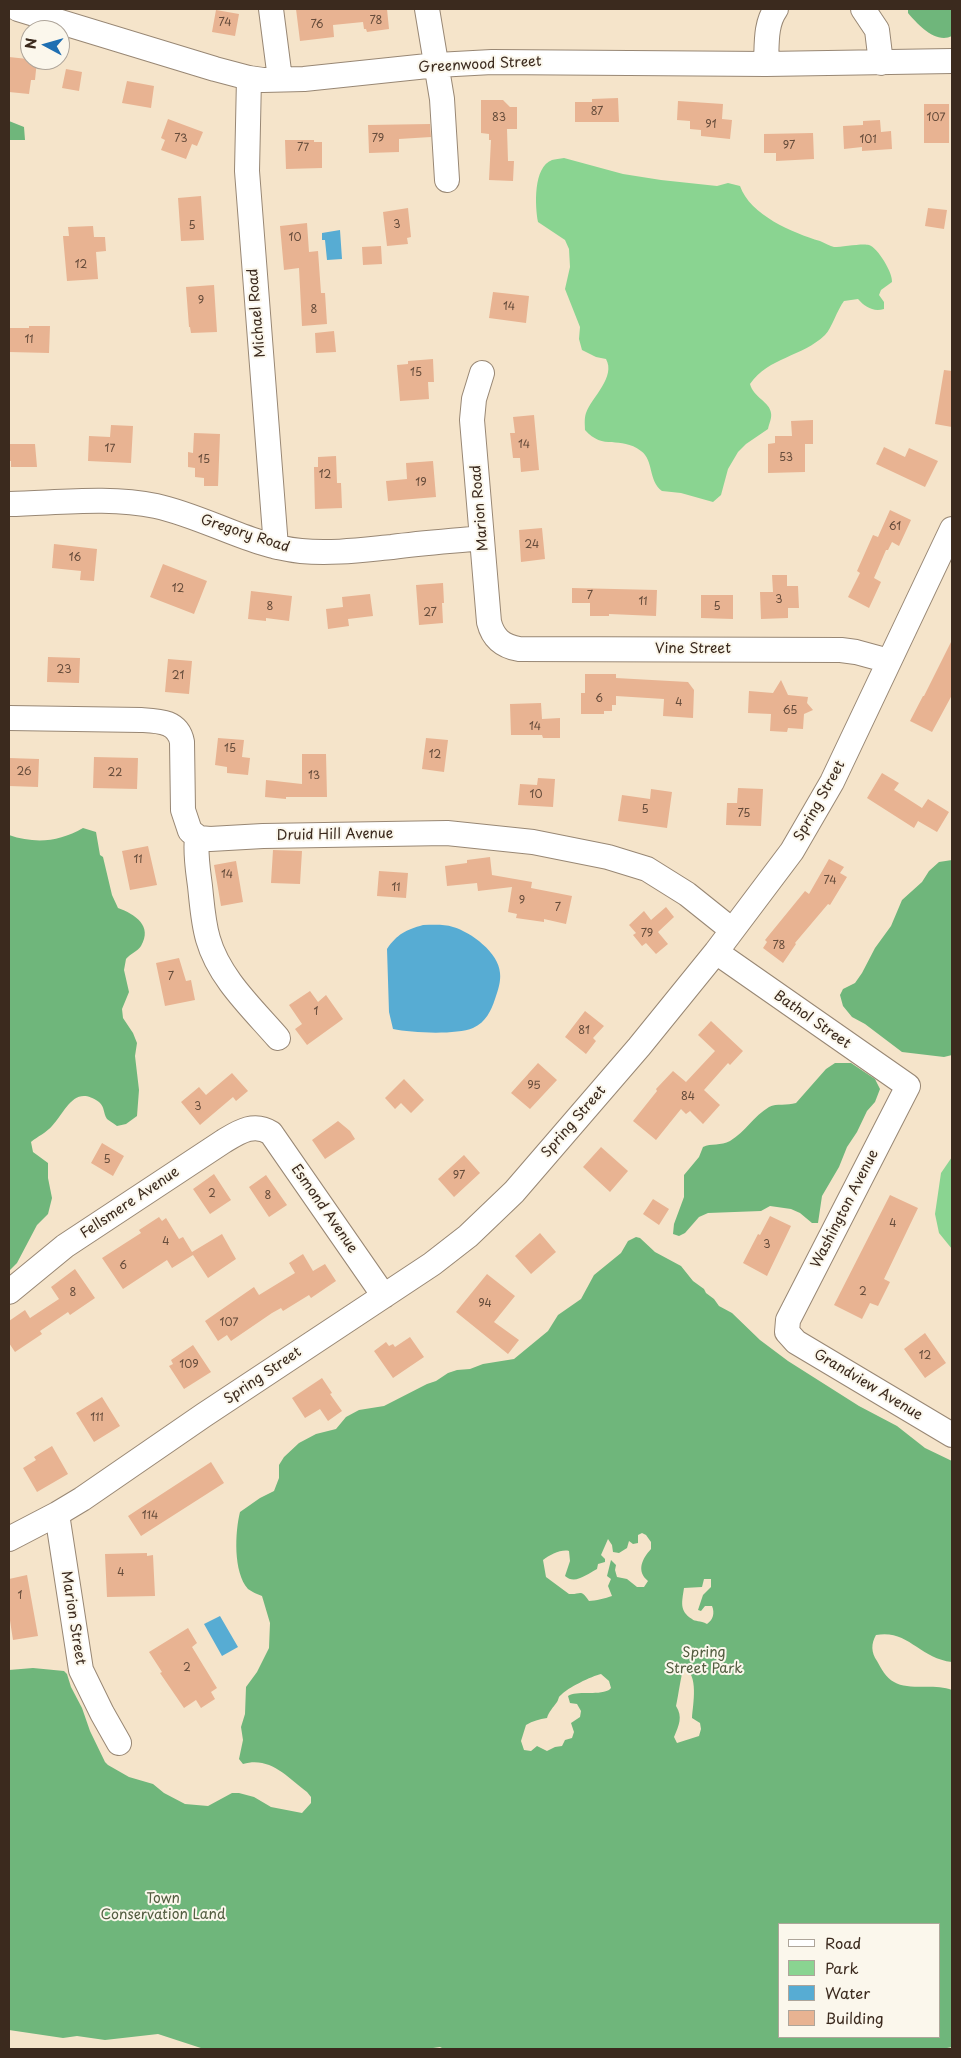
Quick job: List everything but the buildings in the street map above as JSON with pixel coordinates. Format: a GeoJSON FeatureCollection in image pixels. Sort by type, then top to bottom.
{"type":"FeatureCollection","features":[{"type":"Feature","properties":{"kind":"street","name":"Greenwood Street"},"geometry":{"type":"LineString","coordinates":[[18,9],[249,78],[304,79],[437,65],[550,61],[766,64],[952,61]]}},
{"type":"Feature","properties":{"kind":"street"},"geometry":{"type":"LineString","coordinates":[[271,9],[280,79]]}},
{"type":"Feature","properties":{"kind":"street"},"geometry":{"type":"LineString","coordinates":[[428,9],[444,122],[447,180]]}},
{"type":"Feature","properties":{"kind":"street"},"geometry":{"type":"LineString","coordinates":[[766,64],[767,36],[770,21],[776,9]]}},
{"type":"Feature","properties":{"kind":"street"},"geometry":{"type":"LineString","coordinates":[[863,9],[877,30],[881,63]]}},
{"type":"Feature","properties":{"kind":"street","name":"Michael Road"},"geometry":{"type":"LineString","coordinates":[[249,78],[247,171],[276,547]]}},
{"type":"Feature","properties":{"kind":"street","name":"Marion Road"},"geometry":{"type":"LineString","coordinates":[[482,373],[472,413],[489,622],[492,632],[498,641]]}},
{"type":"Feature","properties":{"kind":"street","name":"Gregory Road"},"geometry":{"type":"LineString","coordinates":[[9,504],[111,501],[155,506],[179,512],[276,547],[300,551],[340,552],[482,538]]}},
{"type":"Feature","properties":{"kind":"street","name":"Spring Street"},"geometry":{"type":"LineString","coordinates":[[9,1539],[57,1514],[384,1296],[452,1249],[482,1224],[514,1192],[639,1047],[775,876],[820,806],[952,530]]}},
{"type":"Feature","properties":{"kind":"street","name":"Vine Street"},"geometry":{"type":"LineString","coordinates":[[498,641],[519,649],[841,650],[888,661]]}},
{"type":"Feature","properties":{"kind":"street"},"geometry":{"type":"LineString","coordinates":[[9,718],[163,722],[171,725],[180,734],[182,742],[185,819],[190,831],[197,837],[196,855],[208,940],[213,954],[236,989],[278,1038]]}},
{"type":"Feature","properties":{"kind":"street","name":"Druid Hill Avenue"},"geometry":{"type":"LineString","coordinates":[[197,837],[210,839],[262,836],[447,834],[533,842],[608,857],[647,870],[688,894],[732,930]]}},
{"type":"Feature","properties":{"kind":"street","name":"Bathol Street"},"geometry":{"type":"LineString","coordinates":[[716,952],[908,1086]]}},
{"type":"Feature","properties":{"kind":"street","name":"Washington Avenue"},"geometry":{"type":"LineString","coordinates":[[787,1332],[788,1320],[908,1086]]}},
{"type":"Feature","properties":{"kind":"street","name":"Esmond Avenue"},"geometry":{"type":"LineString","coordinates":[[258,1128],[271,1133],[384,1296]]}},
{"type":"Feature","properties":{"kind":"street","name":"Fellsmere Avenue"},"geometry":{"type":"LineString","coordinates":[[9,1292],[65,1246],[241,1131],[258,1128]]}},
{"type":"Feature","properties":{"kind":"street","name":"Grandview Avenue"},"geometry":{"type":"LineString","coordinates":[[787,1332],[796,1342],[952,1435]]}},
{"type":"Feature","properties":{"kind":"street","name":"Marion Street"},"geometry":{"type":"LineString","coordinates":[[57,1514],[81,1670],[119,1743]]}},
{"type":"Feature","properties":{"kind":"green space"},"geometry":{"type":"Polygon","coordinates":[[[908,9],[952,9],[952,36],[940,37],[928,32],[908,13],[908,9]]]}},
{"type":"Feature","properties":{"kind":"green space"},"geometry":{"type":"Polygon","coordinates":[[[9,121],[24,127],[25,140],[9,140],[9,121]]]}},
{"type":"Feature","properties":{"kind":"green space"},"geometry":{"type":"Polygon","coordinates":[[[564,158],[623,174],[717,186],[728,183],[740,186],[753,206],[785,228],[834,247],[869,245],[877,251],[888,267],[892,282],[881,290],[879,295],[884,302],[884,309],[876,310],[869,308],[858,299],[844,301],[825,335],[806,348],[766,368],[750,384],[754,392],[770,409],[771,417],[768,429],[738,452],[728,469],[721,495],[713,502],[681,493],[662,491],[655,482],[648,460],[641,451],[626,444],[598,440],[585,430],[586,413],[606,380],[608,366],[606,359],[596,357],[582,350],[579,339],[580,327],[565,289],[570,267],[569,249],[565,240],[538,222],[536,207],[538,178],[541,170],[552,160],[564,158]]]}},
{"type":"Feature","properties":{"kind":"green space"},"geometry":{"type":"Polygon","coordinates":[[[83,828],[96,832],[100,855],[103,857],[112,895],[118,908],[136,917],[145,932],[141,946],[126,959],[124,970],[129,992],[122,1009],[123,1018],[137,1043],[135,1056],[139,1090],[137,1116],[126,1124],[117,1126],[107,1119],[99,1102],[90,1097],[83,1096],[71,1102],[50,1128],[31,1142],[33,1152],[48,1163],[48,1178],[52,1198],[48,1214],[37,1225],[17,1263],[9,1271],[9,835],[28,840],[47,840],[74,833],[83,828]]]}},
{"type":"Feature","properties":{"kind":"green space"},"geometry":{"type":"Polygon","coordinates":[[[952,860],[952,1055],[944,1057],[902,1052],[865,1024],[852,1017],[843,1006],[840,995],[843,989],[855,983],[862,973],[875,948],[891,926],[902,900],[922,882],[929,871],[939,862],[952,860]]]}},
{"type":"Feature","properties":{"kind":"green space"},"geometry":{"type":"Polygon","coordinates":[[[835,1063],[851,1063],[875,1079],[880,1089],[875,1102],[867,1111],[822,1196],[818,1223],[812,1223],[800,1213],[791,1209],[770,1206],[761,1211],[708,1213],[699,1217],[685,1233],[679,1236],[673,1234],[674,1224],[684,1197],[684,1175],[699,1157],[703,1147],[730,1141],[769,1107],[796,1103],[826,1069],[835,1063]]]}},
{"type":"Feature","properties":{"kind":"green space"},"geometry":{"type":"Polygon","coordinates":[[[952,1157],[952,1249],[939,1233],[935,1214],[941,1173],[952,1157]]]}},
{"type":"Feature","properties":{"kind":"green space"},"geometry":{"type":"Polygon","coordinates":[[[636,1237],[640,1238],[655,1252],[681,1266],[693,1281],[704,1289],[719,1306],[732,1313],[760,1340],[788,1361],[859,1406],[897,1426],[925,1448],[952,1461],[952,1662],[931,1655],[897,1636],[887,1634],[876,1635],[872,1648],[882,1670],[894,1682],[907,1686],[938,1687],[952,1690],[952,2047],[942,2049],[444,2049],[440,2047],[426,2049],[204,2049],[158,2034],[105,2040],[77,2036],[63,2038],[9,2030],[9,1670],[33,1668],[64,1671],[67,1674],[105,1762],[129,1777],[153,1784],[164,1793],[185,1804],[208,1806],[232,1793],[239,1793],[254,1797],[271,1807],[302,1813],[311,1803],[311,1797],[307,1792],[285,1774],[270,1765],[253,1762],[243,1764],[239,1759],[243,1740],[241,1727],[245,1714],[246,1687],[257,1672],[269,1648],[270,1623],[262,1596],[248,1589],[240,1573],[236,1541],[240,1512],[274,1491],[279,1478],[279,1465],[284,1457],[299,1443],[316,1434],[336,1429],[346,1417],[359,1410],[384,1406],[436,1381],[448,1373],[470,1369],[483,1364],[514,1359],[548,1331],[558,1315],[581,1299],[594,1275],[621,1253],[628,1241],[636,1237]],[[642,1533],[638,1535],[638,1543],[633,1544],[629,1541],[627,1548],[619,1553],[613,1552],[612,1545],[608,1539],[601,1555],[605,1562],[598,1564],[597,1569],[577,1579],[565,1576],[570,1561],[569,1551],[552,1554],[543,1560],[546,1577],[569,1594],[582,1593],[589,1601],[612,1596],[608,1586],[611,1579],[607,1576],[611,1560],[616,1565],[617,1577],[627,1579],[637,1587],[644,1587],[648,1581],[641,1569],[645,1557],[651,1549],[651,1542],[642,1533]],[[704,1579],[702,1587],[684,1588],[682,1606],[685,1613],[693,1620],[707,1624],[713,1616],[712,1606],[705,1606],[701,1611],[698,1610],[703,1595],[711,1587],[711,1579],[704,1579]],[[684,1667],[676,1706],[680,1717],[674,1737],[677,1743],[699,1736],[701,1729],[700,1723],[692,1718],[694,1690],[692,1676],[684,1667]],[[601,1674],[564,1692],[547,1718],[536,1720],[526,1725],[521,1741],[524,1750],[531,1751],[537,1746],[547,1751],[562,1746],[565,1740],[572,1738],[574,1732],[571,1723],[580,1717],[581,1711],[577,1704],[570,1703],[568,1696],[576,1693],[598,1693],[609,1690],[611,1688],[609,1681],[601,1674]]]}},
{"type":"Feature","properties":{"kind":"water"},"geometry":{"type":"Polygon","coordinates":[[[340,230],[342,259],[327,260],[325,240],[322,240],[322,233],[340,230]]]}},
{"type":"Feature","properties":{"kind":"water"},"geometry":{"type":"Polygon","coordinates":[[[423,925],[450,926],[468,933],[483,944],[495,958],[500,973],[500,983],[492,1008],[478,1026],[456,1032],[434,1033],[393,1029],[389,1012],[387,949],[402,933],[423,925]]]}},
{"type":"Feature","properties":{"kind":"water"},"geometry":{"type":"Polygon","coordinates":[[[220,1616],[238,1647],[222,1656],[204,1624],[220,1616]]]}},
{"type":"Feature","properties":{"kind":"park label","name":"Spring Street Park"},"geometry":{"type":"Point","coordinates":[704,1662]}},
{"type":"Feature","properties":{"kind":"park label","name":"Town Conservation Land"},"geometry":{"type":"Point","coordinates":[163,1908]}}]}
